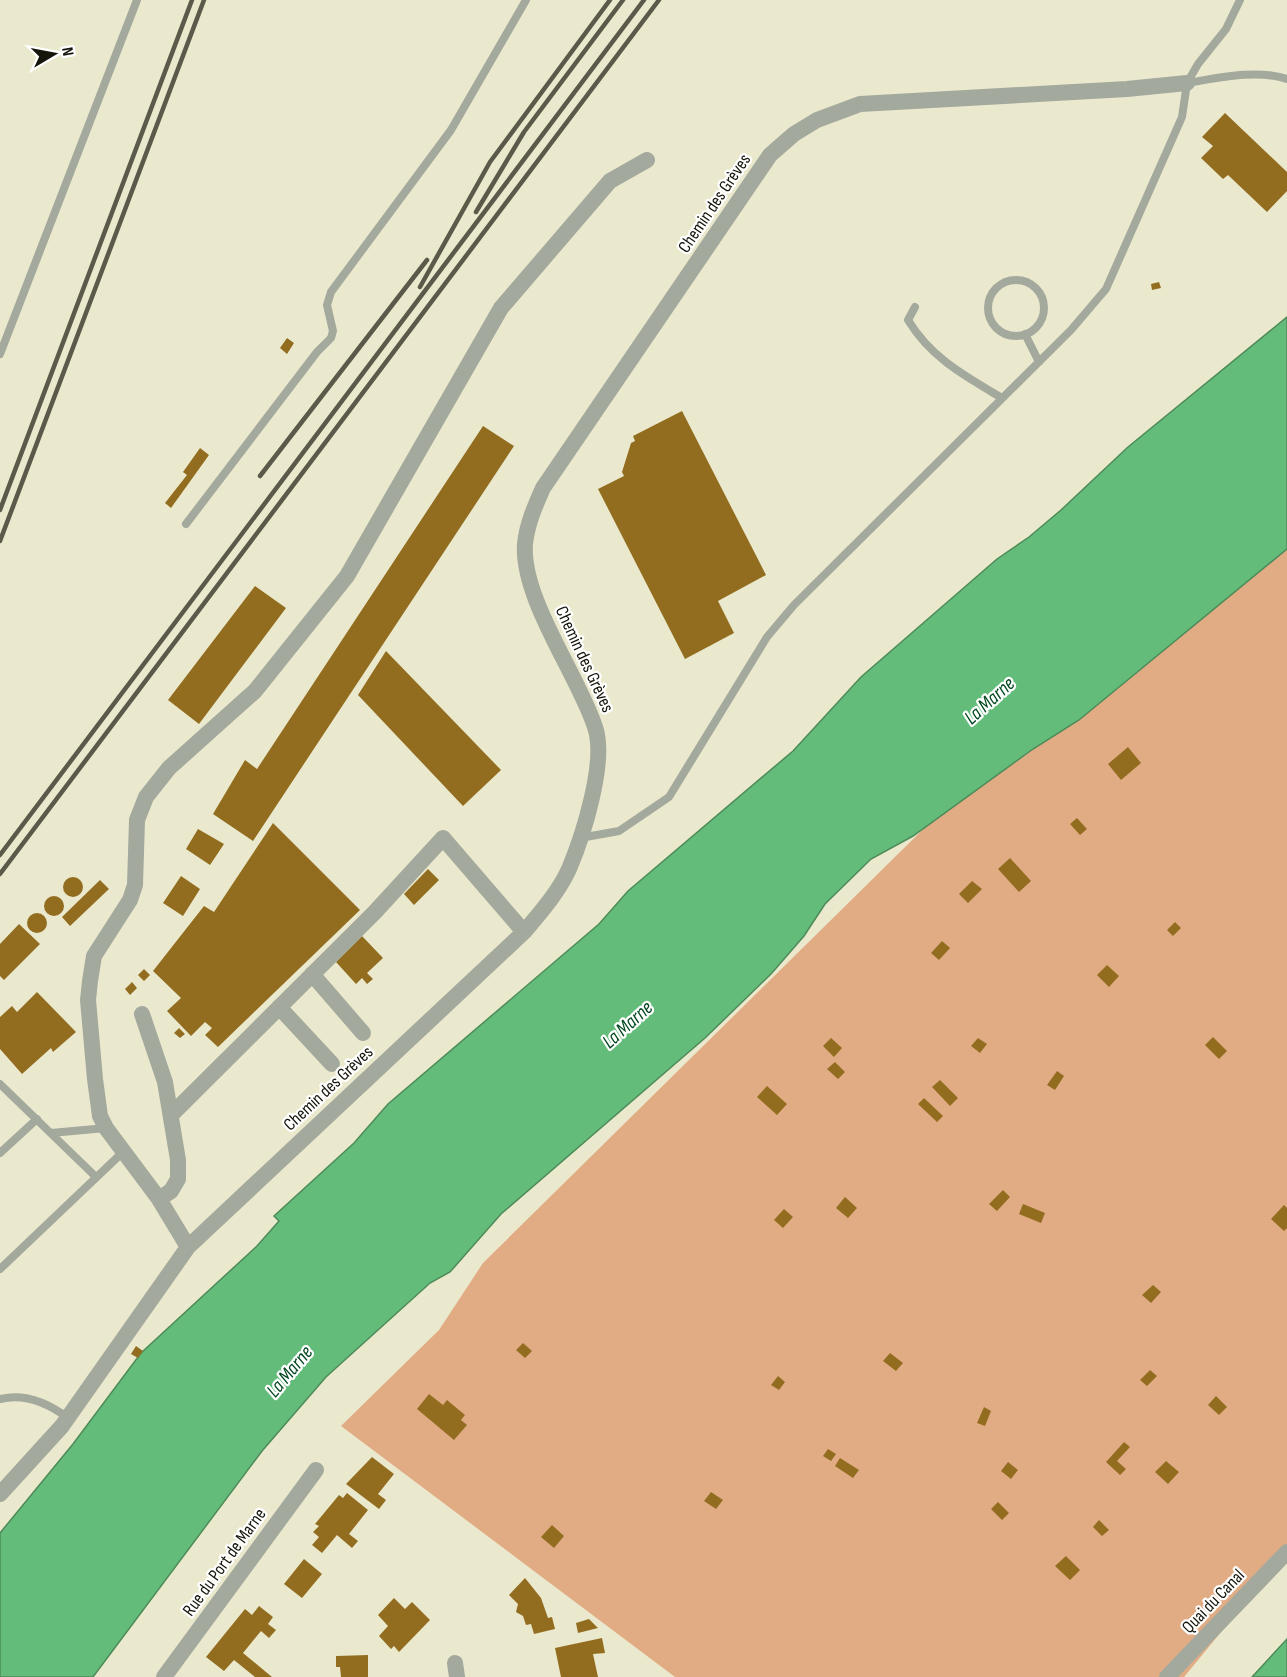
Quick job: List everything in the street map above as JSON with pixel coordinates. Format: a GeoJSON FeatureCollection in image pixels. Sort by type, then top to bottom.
{"type":"FeatureCollection","features":[{"type":"Feature","properties":{"kind":"street","name":"Chemin des Grèves"},"geometry":{"type":"LineString","coordinates":[[0,1494],[68,1418],[188,1247],[524,933],[549,902],[568,870],[596,779],[598,745],[596,728],[539,606],[527,566],[525,545],[531,514],[543,488],[770,155],[794,134],[817,120],[860,104],[1127,89],[1187,83]]}},
{"type":"Feature","properties":{"kind":"street"},"geometry":{"type":"LineString","coordinates":[[188,1247],[159,1199],[106,1128],[100,1116],[95,1079],[88,1000],[94,956],[130,900],[135,885],[137,820],[146,797],[169,768],[255,691],[347,576],[501,309],[610,181],[647,160]]}},
{"type":"Feature","properties":{"kind":"street"},"geometry":{"type":"LineString","coordinates":[[171,1115],[312,974],[443,838],[524,933]]}},
{"type":"Feature","properties":{"kind":"street"},"geometry":{"type":"LineString","coordinates":[[312,974],[363,1033]]}},
{"type":"Feature","properties":{"kind":"street"},"geometry":{"type":"LineString","coordinates":[[279,1007],[332,1064]]}},
{"type":"Feature","properties":{"kind":"street"},"geometry":{"type":"LineString","coordinates":[[142,1014],[156,1052],[171,1115],[178,1179],[171,1191],[159,1199]]}},
{"type":"Feature","properties":{"kind":"street","name":"Rue du Port de Marne"},"geometry":{"type":"LineString","coordinates":[[164,1677],[316,1470]]}},
{"type":"Feature","properties":{"kind":"street","name":"Quai du Canal"},"geometry":{"type":"LineString","coordinates":[[1167,1677],[1287,1552]]}},
{"type":"Feature","properties":{"kind":"lane"},"geometry":{"type":"LineString","coordinates":[[0,354],[137,0]]}},
{"type":"Feature","properties":{"kind":"lane"},"geometry":{"type":"LineString","coordinates":[[186,524],[331,338],[334,325],[327,304],[331,292],[451,130],[526,0]]}},
{"type":"Feature","properties":{"kind":"lane"},"geometry":{"type":"LineString","coordinates":[[579,838],[619,831],[669,797],[766,637],[794,604],[1039,362],[1106,289],[1182,117],[1187,83],[1198,64],[1226,28],[1240,0]]}},
{"type":"Feature","properties":{"kind":"lane"},"geometry":{"type":"LineString","coordinates":[[1187,83],[1228,77],[1270,75],[1287,80]]}},
{"type":"Feature","properties":{"kind":"lane"},"geometry":{"type":"LineString","coordinates":[[1022,281],[1034,287],[1040,295],[1043,313],[1038,326],[1025,334],[1010,336],[1001,332],[994,326],[989,315],[990,296],[1003,283],[1022,281]]}},
{"type":"Feature","properties":{"kind":"lane"},"geometry":{"type":"LineString","coordinates":[[915,307],[908,320],[921,342],[950,367],[1002,398]]}},
{"type":"Feature","properties":{"kind":"lane"},"geometry":{"type":"LineString","coordinates":[[1025,334],[1032,353],[1039,362]]}},
{"type":"Feature","properties":{"kind":"lane"},"geometry":{"type":"LineString","coordinates":[[0,1084],[96,1177]]}},
{"type":"Feature","properties":{"kind":"lane"},"geometry":{"type":"LineString","coordinates":[[0,1153],[37,1119]]}},
{"type":"Feature","properties":{"kind":"lane"},"geometry":{"type":"LineString","coordinates":[[51,1133],[106,1128]]}},
{"type":"Feature","properties":{"kind":"lane"},"geometry":{"type":"LineString","coordinates":[[0,1269],[123,1152]]}},
{"type":"Feature","properties":{"kind":"lane"},"geometry":{"type":"LineString","coordinates":[[0,1399],[17,1397],[35,1399],[68,1418]]}},
{"type":"Feature","properties":{"kind":"shaded area"},"geometry":{"type":"Polygon","coordinates":[[[1287,527],[1287,1552],[1184,1677],[675,1677],[341,1426],[439,1330],[483,1263],[967,786],[1287,527]]]}},
{"type":"Feature","properties":{"kind":"water","name":"La Marne"},"geometry":{"type":"Polygon","coordinates":[[[1287,317],[1287,549],[1079,720],[1033,749],[913,836],[871,859],[825,904],[804,936],[771,974],[705,1038],[501,1214],[450,1272],[430,1283],[326,1377],[262,1451],[93,1677],[0,1677],[0,1533],[73,1444],[141,1353],[257,1246],[279,1221],[274,1216],[354,1143],[388,1104],[599,924],[628,891],[793,751],[861,677],[997,559],[1029,537],[1061,510],[1128,447],[1287,317]]]}},
{"type":"Feature","properties":{"kind":"water"},"geometry":{"type":"Polygon","coordinates":[[[1287,1639],[1287,1677],[1252,1677],[1287,1639]]]}},
{"type":"Feature","properties":{"kind":"building"},"geometry":{"type":"Polygon","coordinates":[[[1225,113],[1287,172],[1287,191],[1267,212],[1228,175],[1223,179],[1201,158],[1213,146],[1202,137],[1225,113]]]}},
{"type":"Feature","properties":{"kind":"building"},"geometry":{"type":"Polygon","coordinates":[[[1159,282],[1161,288],[1152,290],[1151,284],[1159,282]]]}},
{"type":"Feature","properties":{"kind":"building"},"geometry":{"type":"Polygon","coordinates":[[[287,338],[294,343],[287,354],[280,348],[287,338]]]}},
{"type":"Feature","properties":{"kind":"building"},"geometry":{"type":"Polygon","coordinates":[[[682,411],[766,575],[718,601],[734,633],[685,659],[598,489],[624,476],[622,472],[631,443],[635,441],[633,436],[682,411]]]}},
{"type":"Feature","properties":{"kind":"building"},"geometry":{"type":"Polygon","coordinates":[[[483,426],[514,446],[253,841],[213,814],[245,760],[257,769],[483,426]]]}},
{"type":"Feature","properties":{"kind":"building"},"geometry":{"type":"Polygon","coordinates":[[[200,448],[209,455],[171,508],[165,503],[187,475],[183,472],[200,448]]]}},
{"type":"Feature","properties":{"kind":"building"},"geometry":{"type":"Polygon","coordinates":[[[255,586],[286,608],[199,724],[168,700],[255,586]]]}},
{"type":"Feature","properties":{"kind":"building"},"geometry":{"type":"Polygon","coordinates":[[[386,651],[501,770],[463,806],[358,695],[386,651]]]}},
{"type":"Feature","properties":{"kind":"building"},"geometry":{"type":"Polygon","coordinates":[[[1128,747],[1141,763],[1121,780],[1108,764],[1128,747]]]}},
{"type":"Feature","properties":{"kind":"building"},"geometry":{"type":"Polygon","coordinates":[[[1077,818],[1087,829],[1080,835],[1070,824],[1077,818]]]}},
{"type":"Feature","properties":{"kind":"building"},"geometry":{"type":"Polygon","coordinates":[[[273,823],[360,910],[218,1047],[205,1035],[212,1028],[205,1022],[191,1036],[167,1011],[181,998],[153,971],[204,906],[214,912],[273,823]]]}},
{"type":"Feature","properties":{"kind":"building"},"geometry":{"type":"Polygon","coordinates":[[[198,829],[224,844],[210,865],[186,849],[198,829]]]}},
{"type":"Feature","properties":{"kind":"building"},"geometry":{"type":"Polygon","coordinates":[[[1010,858],[1031,881],[1019,892],[998,869],[1010,858]]]}},
{"type":"Feature","properties":{"kind":"building"},"geometry":{"type":"Polygon","coordinates":[[[428,869],[439,880],[414,905],[404,894],[428,869]]]}},
{"type":"Feature","properties":{"kind":"building"},"geometry":{"type":"Polygon","coordinates":[[[181,876],[200,889],[183,916],[163,903],[181,876]]]}},
{"type":"Feature","properties":{"kind":"building"},"geometry":{"type":"Polygon","coordinates":[[[73,877],[80,880],[83,887],[80,894],[73,897],[66,894],[63,887],[66,880],[73,877]]]}},
{"type":"Feature","properties":{"kind":"building"},"geometry":{"type":"Polygon","coordinates":[[[100,880],[109,889],[70,926],[62,917],[100,880]]]}},
{"type":"Feature","properties":{"kind":"building"},"geometry":{"type":"Polygon","coordinates":[[[972,881],[982,889],[968,903],[959,894],[972,881]]]}},
{"type":"Feature","properties":{"kind":"building"},"geometry":{"type":"Polygon","coordinates":[[[54,896],[61,899],[64,906],[61,913],[54,916],[47,913],[44,906],[47,899],[54,896]]]}},
{"type":"Feature","properties":{"kind":"building"},"geometry":{"type":"Polygon","coordinates":[[[33,913],[41,913],[47,919],[47,927],[41,933],[33,933],[27,927],[27,919],[33,913]]]}},
{"type":"Feature","properties":{"kind":"building"},"geometry":{"type":"Polygon","coordinates":[[[1175,922],[1181,928],[1173,936],[1167,930],[1175,922]]]}},
{"type":"Feature","properties":{"kind":"building"},"geometry":{"type":"Polygon","coordinates":[[[19,924],[40,944],[4,980],[0,976],[0,944],[19,924]]]}},
{"type":"Feature","properties":{"kind":"building"},"geometry":{"type":"Polygon","coordinates":[[[362,936],[383,958],[367,973],[373,979],[367,984],[362,978],[356,984],[336,962],[362,936]]]}},
{"type":"Feature","properties":{"kind":"building"},"geometry":{"type":"Polygon","coordinates":[[[942,941],[950,948],[939,960],[931,953],[942,941]]]}},
{"type":"Feature","properties":{"kind":"building"},"geometry":{"type":"Polygon","coordinates":[[[1107,965],[1119,976],[1109,987],[1097,975],[1107,965]]]}},
{"type":"Feature","properties":{"kind":"building"},"geometry":{"type":"Polygon","coordinates":[[[144,969],[150,975],[144,981],[138,975],[144,969]]]}},
{"type":"Feature","properties":{"kind":"building"},"geometry":{"type":"Polygon","coordinates":[[[132,982],[137,988],[130,995],[125,989],[132,982]]]}},
{"type":"Feature","properties":{"kind":"building"},"geometry":{"type":"Polygon","coordinates":[[[37,992],[76,1032],[53,1052],[51,1048],[22,1074],[0,1049],[0,1017],[12,1006],[17,1012],[37,992]]]}},
{"type":"Feature","properties":{"kind":"building"},"geometry":{"type":"Polygon","coordinates":[[[179,1028],[185,1034],[180,1038],[174,1033],[179,1028]]]}},
{"type":"Feature","properties":{"kind":"building"},"geometry":{"type":"Polygon","coordinates":[[[1213,1037],[1227,1051],[1219,1059],[1205,1045],[1213,1037]]]}},
{"type":"Feature","properties":{"kind":"building"},"geometry":{"type":"Polygon","coordinates":[[[831,1038],[842,1048],[834,1057],[823,1046],[831,1038]]]}},
{"type":"Feature","properties":{"kind":"building"},"geometry":{"type":"Polygon","coordinates":[[[978,1038],[987,1044],[980,1053],[971,1046],[978,1038]]]}},
{"type":"Feature","properties":{"kind":"building"},"geometry":{"type":"Polygon","coordinates":[[[835,1062],[845,1072],[838,1079],[827,1069],[835,1062]]]}},
{"type":"Feature","properties":{"kind":"building"},"geometry":{"type":"Polygon","coordinates":[[[1057,1071],[1064,1076],[1055,1090],[1047,1085],[1057,1071]]]}},
{"type":"Feature","properties":{"kind":"building"},"geometry":{"type":"Polygon","coordinates":[[[940,1080],[958,1098],[950,1106],[932,1087],[940,1080]]]}},
{"type":"Feature","properties":{"kind":"building"},"geometry":{"type":"Polygon","coordinates":[[[767,1086],[787,1104],[777,1115],[757,1097],[767,1086]]]}},
{"type":"Feature","properties":{"kind":"building"},"geometry":{"type":"Polygon","coordinates":[[[924,1098],[943,1116],[937,1122],[918,1104],[924,1098]]]}},
{"type":"Feature","properties":{"kind":"building"},"geometry":{"type":"Polygon","coordinates":[[[1003,1190],[1010,1197],[997,1211],[989,1204],[1003,1190]]]}},
{"type":"Feature","properties":{"kind":"building"},"geometry":{"type":"Polygon","coordinates":[[[845,1197],[857,1208],[848,1218],[836,1208],[845,1197]]]}},
{"type":"Feature","properties":{"kind":"building"},"geometry":{"type":"Polygon","coordinates":[[[1023,1204],[1045,1213],[1041,1223],[1019,1214],[1023,1204]]]}},
{"type":"Feature","properties":{"kind":"building"},"geometry":{"type":"Polygon","coordinates":[[[1284,1205],[1287,1208],[1287,1228],[1284,1231],[1271,1219],[1284,1205]]]}},
{"type":"Feature","properties":{"kind":"building"},"geometry":{"type":"Polygon","coordinates":[[[784,1209],[793,1217],[783,1228],[774,1220],[784,1209]]]}},
{"type":"Feature","properties":{"kind":"building"},"geometry":{"type":"Polygon","coordinates":[[[1153,1285],[1161,1292],[1151,1303],[1142,1295],[1153,1285]]]}},
{"type":"Feature","properties":{"kind":"building"},"geometry":{"type":"Polygon","coordinates":[[[523,1343],[532,1351],[525,1358],[516,1350],[523,1343]]]}},
{"type":"Feature","properties":{"kind":"building"},"geometry":{"type":"Polygon","coordinates":[[[136,1346],[143,1351],[138,1358],[131,1354],[136,1346]]]}},
{"type":"Feature","properties":{"kind":"building"},"geometry":{"type":"Polygon","coordinates":[[[890,1353],[903,1363],[896,1371],[883,1361],[890,1353]]]}},
{"type":"Feature","properties":{"kind":"building"},"geometry":{"type":"Polygon","coordinates":[[[1150,1370],[1157,1376],[1147,1386],[1140,1380],[1150,1370]]]}},
{"type":"Feature","properties":{"kind":"building"},"geometry":{"type":"Polygon","coordinates":[[[778,1376],[785,1382],[779,1390],[771,1385],[778,1376]]]}},
{"type":"Feature","properties":{"kind":"building"},"geometry":{"type":"Polygon","coordinates":[[[429,1394],[443,1405],[447,1400],[465,1415],[461,1420],[467,1425],[454,1440],[417,1409],[429,1394]]]}},
{"type":"Feature","properties":{"kind":"building"},"geometry":{"type":"Polygon","coordinates":[[[1216,1396],[1227,1407],[1219,1415],[1208,1405],[1216,1396]]]}},
{"type":"Feature","properties":{"kind":"building"},"geometry":{"type":"Polygon","coordinates":[[[984,1407],[991,1411],[985,1426],[977,1423],[984,1407]]]}},
{"type":"Feature","properties":{"kind":"building"},"geometry":{"type":"Polygon","coordinates":[[[1124,1442],[1130,1447],[1117,1461],[1126,1469],[1120,1475],[1106,1462],[1124,1442]]]}},
{"type":"Feature","properties":{"kind":"building"},"geometry":{"type":"Polygon","coordinates":[[[828,1449],[836,1454],[831,1461],[823,1456],[828,1449]]]}},
{"type":"Feature","properties":{"kind":"building"},"geometry":{"type":"Polygon","coordinates":[[[372,1457],[394,1474],[378,1494],[386,1500],[379,1509],[346,1484],[372,1457]]]}},
{"type":"Feature","properties":{"kind":"building"},"geometry":{"type":"Polygon","coordinates":[[[840,1458],[859,1470],[853,1478],[835,1466],[840,1458]]]}},
{"type":"Feature","properties":{"kind":"building"},"geometry":{"type":"Polygon","coordinates":[[[1166,1461],[1179,1472],[1168,1484],[1155,1472],[1166,1461]]]}},
{"type":"Feature","properties":{"kind":"building"},"geometry":{"type":"Polygon","coordinates":[[[1008,1462],[1018,1470],[1011,1479],[1001,1471],[1008,1462]]]}},
{"type":"Feature","properties":{"kind":"building"},"geometry":{"type":"Polygon","coordinates":[[[711,1492],[723,1500],[716,1509],[704,1501],[711,1492]]]}},
{"type":"Feature","properties":{"kind":"building"},"geometry":{"type":"Polygon","coordinates":[[[347,1493],[368,1510],[349,1534],[358,1541],[352,1548],[337,1535],[322,1553],[312,1545],[319,1537],[313,1532],[319,1526],[315,1524],[339,1495],[343,1498],[347,1493]]]}},
{"type":"Feature","properties":{"kind":"building"},"geometry":{"type":"Polygon","coordinates":[[[998,1502],[1009,1513],[1002,1520],[991,1509],[998,1502]]]}},
{"type":"Feature","properties":{"kind":"building"},"geometry":{"type":"Polygon","coordinates":[[[1099,1520],[1109,1530],[1102,1536],[1093,1527],[1099,1520]]]}},
{"type":"Feature","properties":{"kind":"building"},"geometry":{"type":"Polygon","coordinates":[[[552,1525],[564,1536],[554,1548],[541,1537],[552,1525]]]}},
{"type":"Feature","properties":{"kind":"building"},"geometry":{"type":"Polygon","coordinates":[[[1066,1556],[1080,1570],[1070,1580],[1055,1566],[1066,1556]]]}},
{"type":"Feature","properties":{"kind":"building"},"geometry":{"type":"Polygon","coordinates":[[[304,1559],[322,1574],[302,1598],[284,1584],[304,1559]]]}},
{"type":"Feature","properties":{"kind":"building"},"geometry":{"type":"Polygon","coordinates":[[[525,1578],[541,1598],[548,1618],[552,1617],[555,1629],[534,1634],[531,1624],[526,1625],[523,1616],[516,1612],[518,1604],[509,1595],[525,1578]]]}},
{"type":"Feature","properties":{"kind":"building"},"geometry":{"type":"Polygon","coordinates":[[[394,1598],[405,1609],[412,1602],[430,1620],[399,1652],[394,1646],[391,1649],[379,1636],[388,1626],[378,1615],[394,1598]]]}},
{"type":"Feature","properties":{"kind":"building"},"geometry":{"type":"Polygon","coordinates":[[[259,1606],[273,1617],[268,1624],[276,1630],[269,1638],[261,1631],[243,1653],[272,1677],[255,1677],[234,1660],[224,1671],[206,1657],[245,1609],[252,1615],[259,1606]]]}},
{"type":"Feature","properties":{"kind":"building"},"geometry":{"type":"Polygon","coordinates":[[[589,1619],[598,1628],[578,1633],[576,1623],[589,1619]]]}},
{"type":"Feature","properties":{"kind":"building"},"geometry":{"type":"Polygon","coordinates":[[[602,1638],[605,1653],[593,1654],[598,1677],[561,1677],[555,1648],[602,1638]]]}},
{"type":"Feature","properties":{"kind":"building"},"geometry":{"type":"Polygon","coordinates":[[[368,1655],[368,1677],[341,1677],[340,1667],[336,1667],[336,1656],[368,1655]]]}},
{"type":"Feature","properties":{"kind":"railway"},"geometry":{"type":"LineString","coordinates":[[0,510],[192,0]]}},
{"type":"Feature","properties":{"kind":"railway"},"geometry":{"type":"LineString","coordinates":[[0,541],[204,0]]}},
{"type":"Feature","properties":{"kind":"railway"},"geometry":{"type":"LineString","coordinates":[[420,287],[490,162],[610,0]]}},
{"type":"Feature","properties":{"kind":"railway"},"geometry":{"type":"LineString","coordinates":[[476,212],[524,132],[623,0]]}},
{"type":"Feature","properties":{"kind":"railway"},"geometry":{"type":"LineString","coordinates":[[0,855],[644,0]]}},
{"type":"Feature","properties":{"kind":"railway"},"geometry":{"type":"LineString","coordinates":[[0,874],[659,0]]}},
{"type":"Feature","properties":{"kind":"railway"},"geometry":{"type":"LineString","coordinates":[[260,476],[427,260]]}}]}
